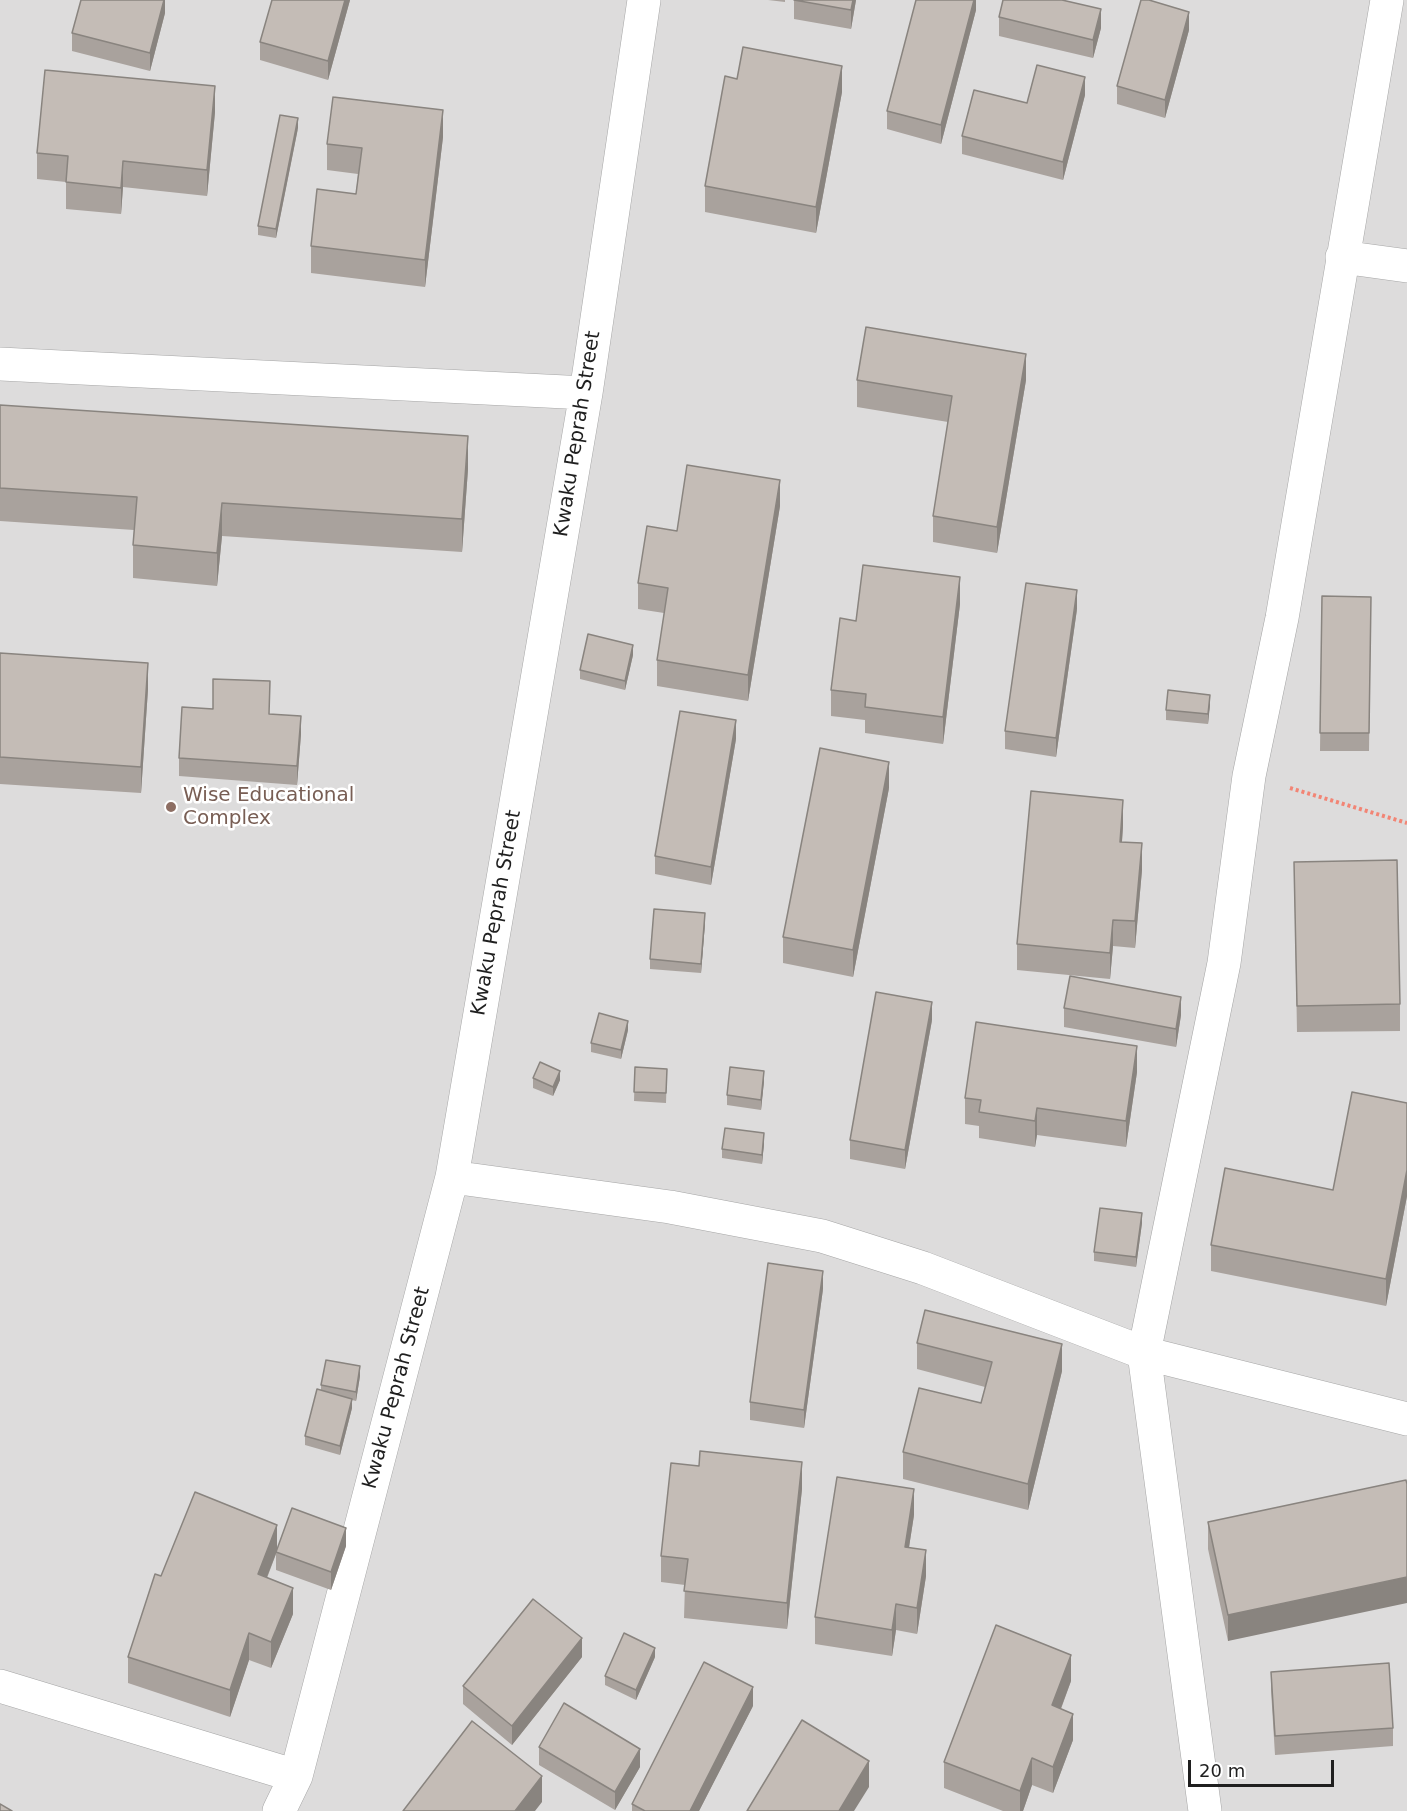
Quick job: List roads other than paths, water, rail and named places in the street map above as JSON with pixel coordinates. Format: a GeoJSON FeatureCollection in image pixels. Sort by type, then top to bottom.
{"type":"FeatureCollection","features":[{"type":"Feature","properties":{"kind":"street","name":"Kwaku Peprah Street"},"geometry":{"type":"LineString","coordinates":[[279,1811],[296,1776],[452,1177],[586,393],[644,0]]}},
{"type":"Feature","properties":{"kind":"street"},"geometry":{"type":"LineString","coordinates":[[1205,1811],[1144,1353],[1224,963],[1249,776],[1282,618],[1387,0]]}},
{"type":"Feature","properties":{"kind":"street"},"geometry":{"type":"LineString","coordinates":[[1342,256],[1407,266]]}},
{"type":"Feature","properties":{"kind":"street"},"geometry":{"type":"LineString","coordinates":[[0,364],[586,393]]}},
{"type":"Feature","properties":{"kind":"street"},"geometry":{"type":"LineString","coordinates":[[452,1177],[670,1207],[822,1236],[922,1268],[1144,1353],[1407,1419]]}},
{"type":"Feature","properties":{"kind":"street"},"geometry":{"type":"LineString","coordinates":[[0,1686],[296,1776]]}},
{"type":"Feature","properties":{"kind":"place","name":"Wise Educational Complex"},"geometry":{"type":"Point","coordinates":[171,807]}}]}
